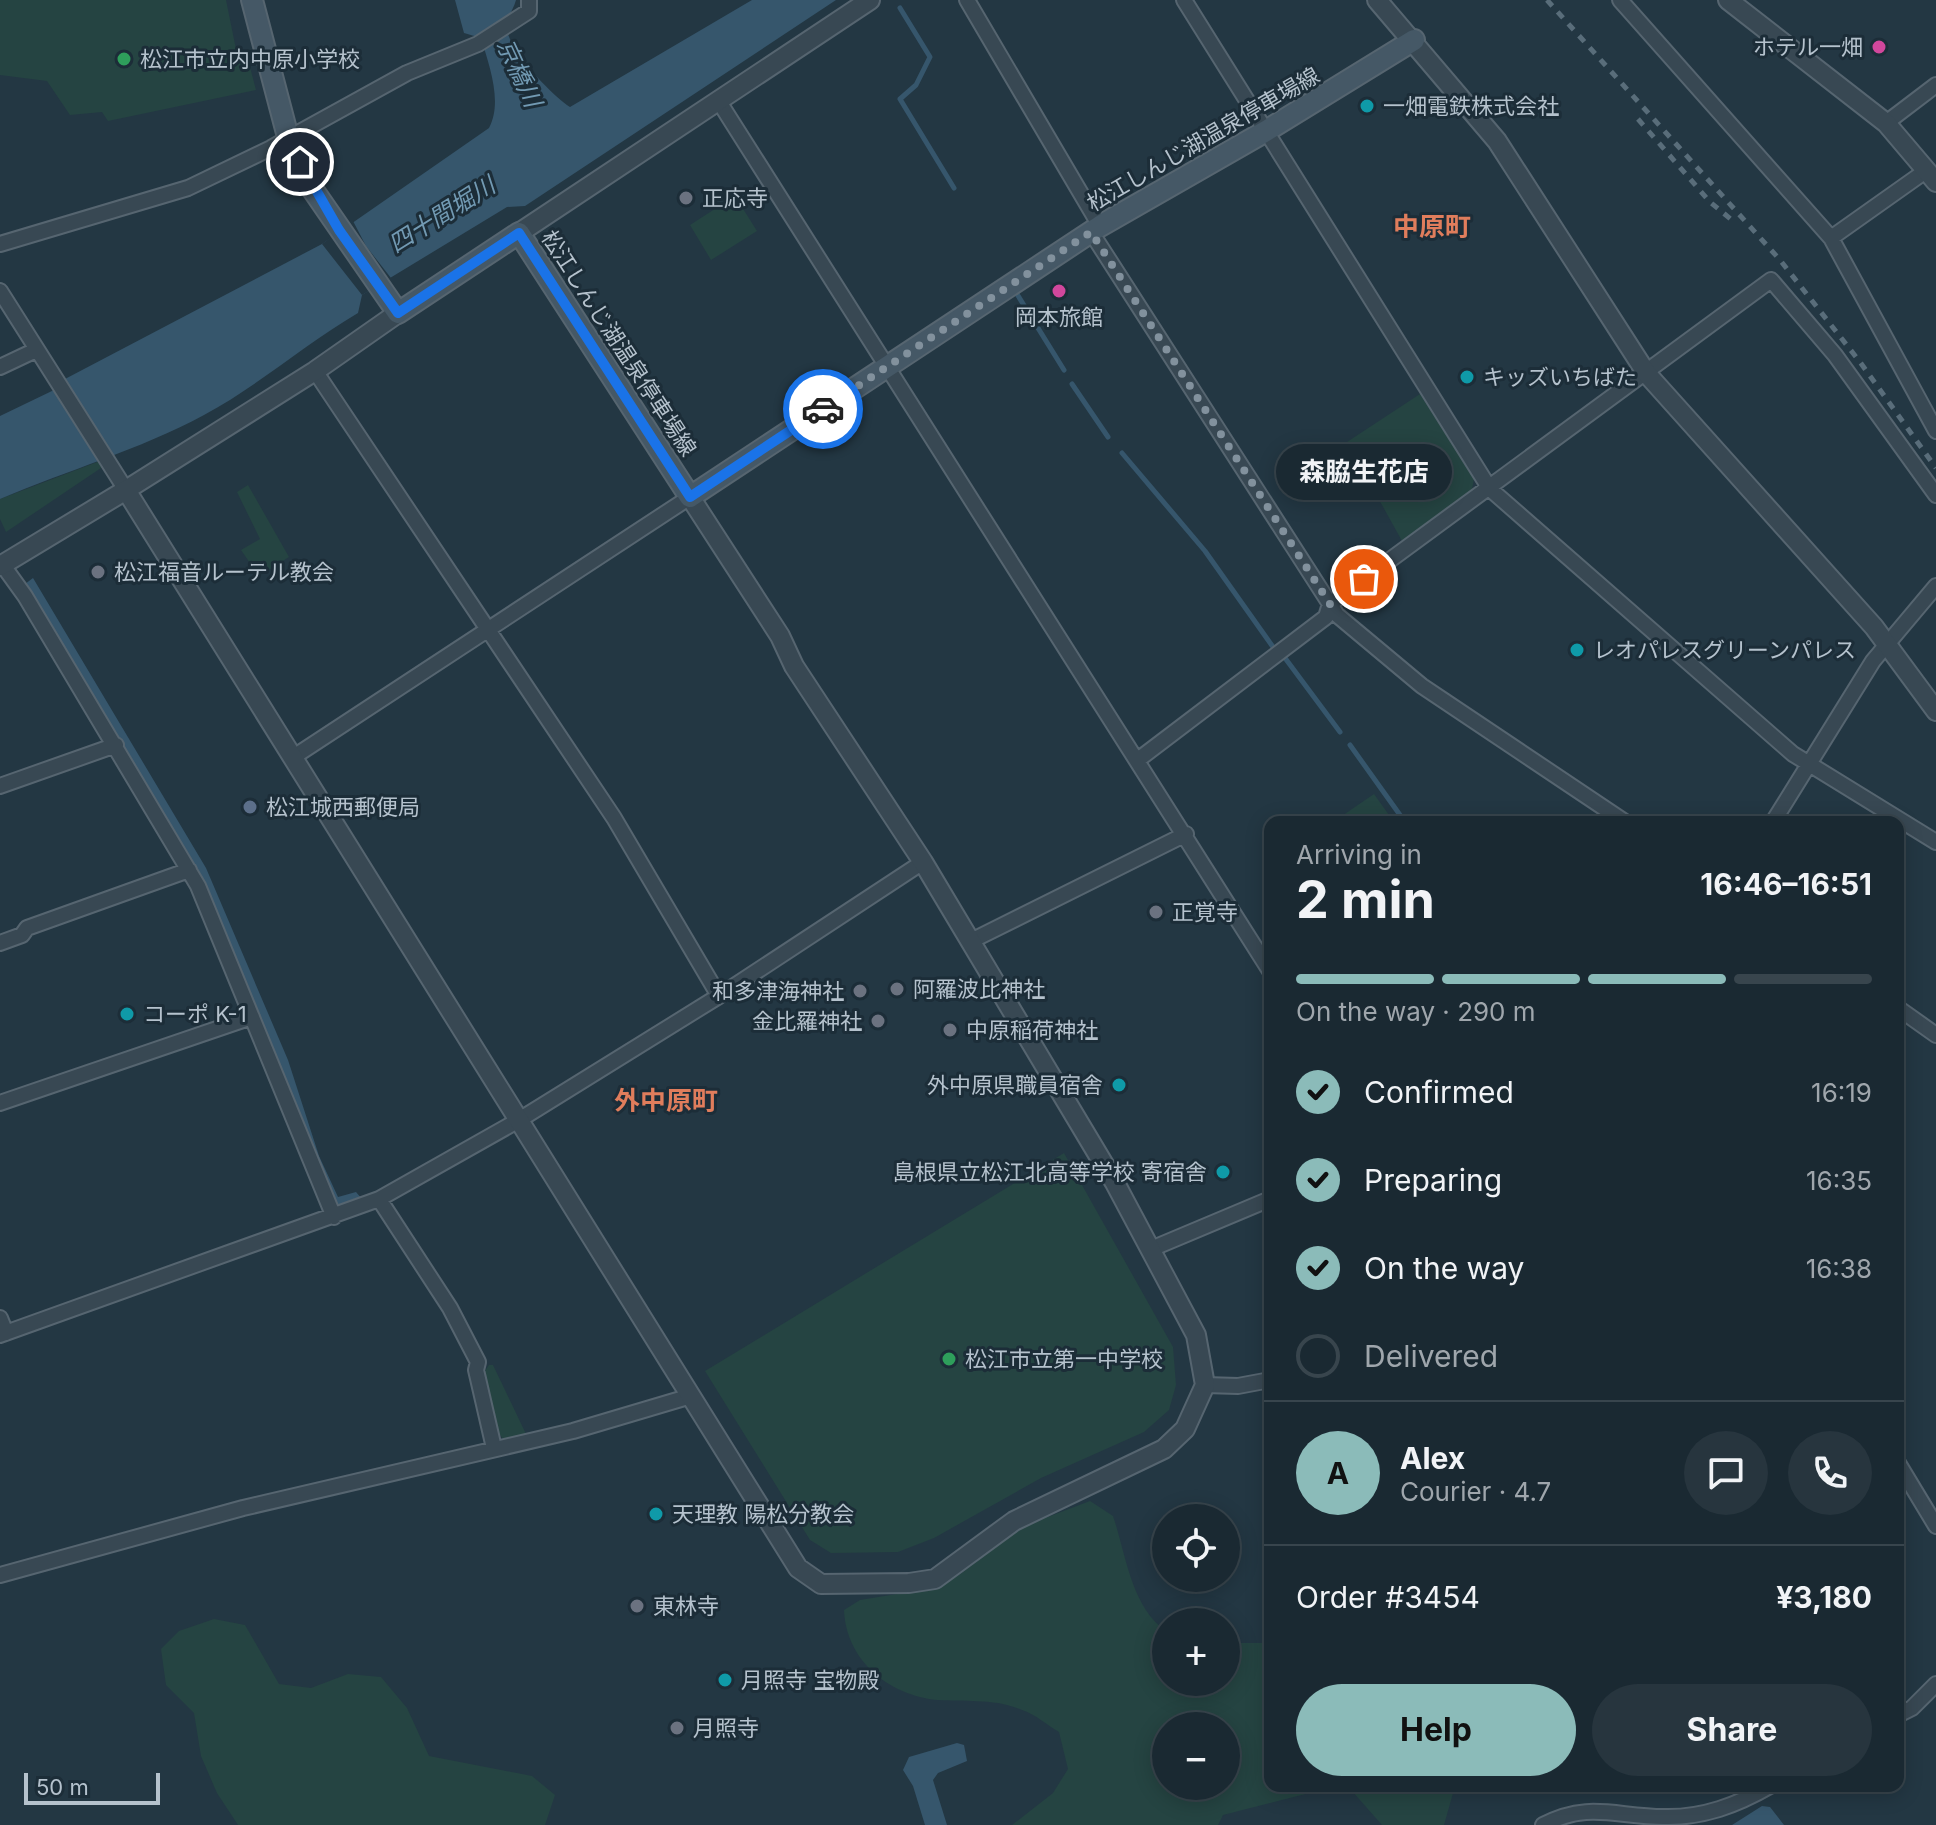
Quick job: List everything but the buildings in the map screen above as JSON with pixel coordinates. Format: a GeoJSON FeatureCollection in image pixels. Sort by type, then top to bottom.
{"type":"FeatureCollection","features":[{"type":"Feature","properties":{"kind":"main road"},"geometry":{"type":"LineString","coordinates":[[252,0],[288,137],[311,187],[398,313]]}},
{"type":"Feature","properties":{"kind":"main road","name":"松江しんじ湖温泉停車場線"},"geometry":{"type":"LineString","coordinates":[[398,313],[519,233],[690,497],[1095,229],[1266,131],[1414,40]]}},
{"type":"Feature","properties":{"kind":"street"},"geometry":{"type":"LineString","coordinates":[[0,244],[170,195],[288,137],[407,73],[478,44],[529,11],[529,0]]}},
{"type":"Feature","properties":{"kind":"street"},"geometry":{"type":"LineString","coordinates":[[519,233],[870,0]]}},
{"type":"Feature","properties":{"kind":"street"},"geometry":{"type":"LineString","coordinates":[[967,0],[1095,229],[1330,604],[1346,624],[1422,686],[1616,816]]}},
{"type":"Feature","properties":{"kind":"street"},"geometry":{"type":"LineString","coordinates":[[1184,0],[1490,489],[1754,722],[1808,765],[1893,816]]}},
{"type":"Feature","properties":{"kind":"street"},"geometry":{"type":"LineString","coordinates":[[1377,0],[1497,141],[1647,374],[1887,643],[1936,711]]}},
{"type":"Feature","properties":{"kind":"street"},"geometry":{"type":"LineString","coordinates":[[1620,0],[1831,238],[1936,431]]}},
{"type":"Feature","properties":{"kind":"street"},"geometry":{"type":"LineString","coordinates":[[1728,0],[1886,123],[1931,176],[1831,238]]}},
{"type":"Feature","properties":{"kind":"street"},"geometry":{"type":"LineString","coordinates":[[1886,123],[1936,85]]}},
{"type":"Feature","properties":{"kind":"street"},"geometry":{"type":"LineString","coordinates":[[718,100],[1139,759],[1264,961]]}},
{"type":"Feature","properties":{"kind":"street"},"geometry":{"type":"LineString","coordinates":[[1139,759],[1326,617],[1330,604],[1771,280],[1835,355],[1936,495]]}},
{"type":"Feature","properties":{"kind":"street"},"geometry":{"type":"LineString","coordinates":[[0,291],[52,377],[126,490],[292,758],[805,1576],[821,1584],[909,1583],[946,1573],[1014,1521],[1164,1449],[1185,1429],[1205,1385],[1196,1335],[1151,1249],[923,862],[794,666],[780,636],[690,497],[488,626],[292,758]]}},
{"type":"Feature","properties":{"kind":"street"},"geometry":{"type":"LineString","coordinates":[[334,1217],[189,870],[25,596],[1,565],[315,371],[398,313]]}},
{"type":"Feature","properties":{"kind":"street"},"geometry":{"type":"LineString","coordinates":[[0,367],[36,350]]}},
{"type":"Feature","properties":{"kind":"street"},"geometry":{"type":"LineString","coordinates":[[315,371],[614,818],[719,996]]}},
{"type":"Feature","properties":{"kind":"street"},"geometry":{"type":"LineString","coordinates":[[1777,816],[1887,643],[1936,586]]}},
{"type":"Feature","properties":{"kind":"street"},"geometry":{"type":"LineString","coordinates":[[0,786],[116,745]]}},
{"type":"Feature","properties":{"kind":"street"},"geometry":{"type":"LineString","coordinates":[[1904,823],[1936,842]]}},
{"type":"Feature","properties":{"kind":"street"},"geometry":{"type":"LineString","coordinates":[[971,941],[1186,834]]}},
{"type":"Feature","properties":{"kind":"street"},"geometry":{"type":"LineString","coordinates":[[0,1318],[3,1334],[379,1199],[519,1120],[719,996],[923,862]]}},
{"type":"Feature","properties":{"kind":"street"},"geometry":{"type":"LineString","coordinates":[[0,943],[22,935],[27,928],[189,870]]}},
{"type":"Feature","properties":{"kind":"street"},"geometry":{"type":"LineString","coordinates":[[1904,1012],[1936,1035]]}},
{"type":"Feature","properties":{"kind":"street"},"geometry":{"type":"LineString","coordinates":[[0,1103],[252,1017]]}},
{"type":"Feature","properties":{"kind":"street"},"geometry":{"type":"LineString","coordinates":[[379,1199],[450,1308],[478,1362],[476,1370],[494,1448]]}},
{"type":"Feature","properties":{"kind":"street"},"geometry":{"type":"LineString","coordinates":[[1151,1249],[1264,1202]]}},
{"type":"Feature","properties":{"kind":"street"},"geometry":{"type":"LineString","coordinates":[[1205,1385],[1238,1386],[1264,1381]]}},
{"type":"Feature","properties":{"kind":"street"},"geometry":{"type":"LineString","coordinates":[[0,1575],[243,1508],[573,1431],[691,1396]]}},
{"type":"Feature","properties":{"kind":"street"},"geometry":{"type":"LineString","coordinates":[[1904,1473],[1936,1526]]}},
{"type":"Feature","properties":{"kind":"street"},"geometry":{"type":"LineString","coordinates":[[1904,1712],[1936,1684]]}},
{"type":"Feature","properties":{"kind":"street"},"geometry":{"type":"LineString","coordinates":[[1748,1799],[1753,1792]]}},
{"type":"Feature","properties":{"kind":"street"},"geometry":{"type":"LineString","coordinates":[[1543,1825],[1574,1812],[1592,1809],[1664,1821],[1720,1810],[1760,1792]]}},
{"type":"Feature","properties":{"kind":"green space","name":"松江市立内中原小学校"},"geometry":{"type":"Polygon","coordinates":[[[0,0],[226,0],[237,54],[246,52],[256,90],[108,121],[102,112],[70,115],[47,81],[0,75],[0,0]]]}},
{"type":"Feature","properties":{"kind":"green space"},"geometry":{"type":"Polygon","coordinates":[[[735,196],[757,231],[711,260],[690,225],[735,196]]]}},
{"type":"Feature","properties":{"kind":"green space"},"geometry":{"type":"Polygon","coordinates":[[[1420,394],[1474,478],[1472,490],[1402,541],[1347,442],[1420,394]]]}},
{"type":"Feature","properties":{"kind":"green space"},"geometry":{"type":"Polygon","coordinates":[[[100,461],[101,468],[6,532],[0,519],[0,499],[100,461]]]}},
{"type":"Feature","properties":{"kind":"green space"},"geometry":{"type":"Polygon","coordinates":[[[248,485],[289,557],[259,576],[241,550],[260,539],[237,492],[248,485]]]}},
{"type":"Feature","properties":{"kind":"green space"},"geometry":{"type":"Polygon","coordinates":[[[1374,794],[1390,816],[1342,816],[1374,794]]]}},
{"type":"Feature","properties":{"kind":"green space","name":"松江市立第一中学校"},"geometry":{"type":"Polygon","coordinates":[[[1064,1153],[1173,1347],[1176,1385],[1169,1410],[1144,1432],[1041,1478],[934,1538],[898,1552],[831,1553],[810,1540],[705,1371],[1064,1153]]]}},
{"type":"Feature","properties":{"kind":"green space"},"geometry":{"type":"Polygon","coordinates":[[[489,1365],[493,1365],[526,1434],[503,1439],[496,1429],[483,1374],[489,1365]]]}},
{"type":"Feature","properties":{"kind":"green space"},"geometry":{"type":"Polygon","coordinates":[[[1090,1501],[1113,1516],[1137,1594],[1152,1618],[1152,1696],[1240,1696],[1240,1643],[1264,1643],[1264,1792],[1313,1792],[1223,1815],[1218,1825],[1012,1825],[1053,1793],[1068,1769],[1059,1732],[1032,1714],[1011,1706],[937,1700],[902,1691],[873,1672],[852,1644],[844,1610],[860,1600],[934,1588],[959,1575],[1024,1526],[1090,1501]]]}},
{"type":"Feature","properties":{"kind":"green space"},"geometry":{"type":"Polygon","coordinates":[[[214,1619],[245,1625],[279,1684],[311,1688],[348,1674],[381,1677],[407,1708],[429,1756],[532,1776],[555,1795],[545,1825],[238,1825],[217,1793],[201,1756],[194,1713],[166,1685],[161,1649],[179,1631],[214,1619]]]}},
{"type":"Feature","properties":{"kind":"green space"},"geometry":{"type":"Polygon","coordinates":[[[1353,1792],[1453,1792],[1444,1825],[1382,1825],[1353,1792]]]}},
{"type":"Feature","properties":{"kind":"water"},"geometry":{"type":"Polygon","coordinates":[[[455,0],[516,0],[507,23],[512,44],[541,81],[570,107],[752,0],[836,0],[525,206],[507,207],[362,295],[358,313],[224,404],[154,439],[0,499],[0,416],[54,390],[65,379],[322,244],[489,128],[495,107],[491,71],[481,38],[464,33],[455,0]]]}},
{"type":"Feature","properties":{"kind":"water"},"geometry":{"type":"Polygon","coordinates":[[[33,578],[206,868],[288,1060],[319,1156],[338,1197],[356,1192],[362,1199],[341,1206],[332,1203],[203,885],[25,584],[33,578]]]}},
{"type":"Feature","properties":{"kind":"water"},"geometry":{"type":"Polygon","coordinates":[[[957,1743],[964,1745],[967,1761],[938,1773],[933,1780],[947,1825],[925,1825],[913,1786],[903,1770],[909,1757],[957,1743]]]}},
{"type":"Feature","properties":{"kind":"water"},"geometry":{"type":"Polygon","coordinates":[[[1762,1806],[1770,1807],[1784,1825],[1732,1825],[1762,1806]]]}},
{"type":"Feature","properties":{"kind":"pier"},"geometry":{"type":"Polygon","coordinates":[[[353,221],[366,246],[391,278],[362,295],[322,244],[353,221]]]}},
{"type":"Feature","properties":{"kind":"waterway"},"geometry":{"type":"LineString","coordinates":[[900,8],[930,57],[916,85],[900,99],[954,188]]}},
{"type":"Feature","properties":{"kind":"waterway"},"geometry":{"type":"LineString","coordinates":[[1017,294],[1064,370]]}},
{"type":"Feature","properties":{"kind":"waterway"},"geometry":{"type":"LineString","coordinates":[[1072,384],[1108,437]]}},
{"type":"Feature","properties":{"kind":"waterway"},"geometry":{"type":"LineString","coordinates":[[1122,453],[1205,551],[1273,647]]}},
{"type":"Feature","properties":{"kind":"waterway"},"geometry":{"type":"LineString","coordinates":[[1285,658],[1340,732]]}},
{"type":"Feature","properties":{"kind":"waterway"},"geometry":{"type":"LineString","coordinates":[[1350,745],[1401,816]]}},
{"type":"Feature","properties":{"kind":"railway"},"geometry":{"type":"LineString","coordinates":[[1547,0],[1780,260],[1860,362],[1936,468]]}},
{"type":"Feature","properties":{"kind":"railway"},"geometry":{"type":"LineString","coordinates":[[1638,119],[1710,202],[1733,221]]}},
{"type":"Feature","properties":{"kind":"way so far"},"geometry":{"type":"LineString","coordinates":[[823,409],[1091,232],[1330,604],[1364,579]]}},
{"type":"Feature","properties":{"kind":"place","name":"ホテル一畑"},"geometry":{"type":"Point","coordinates":[1879,47]}},
{"type":"Feature","properties":{"kind":"place","name":"松江市立内中原小学校"},"geometry":{"type":"Point","coordinates":[124,59]}},
{"type":"Feature","properties":{"kind":"place","name":"一畑電鉄株式会社"},"geometry":{"type":"Point","coordinates":[1367,106]}},
{"type":"Feature","properties":{"kind":"place","name":"正応寺"},"geometry":{"type":"Point","coordinates":[686,198]}},
{"type":"Feature","properties":{"kind":"place","name":"岡本旅館"},"geometry":{"type":"Point","coordinates":[1059,291]}},
{"type":"Feature","properties":{"kind":"place","name":"キッズいちばた"},"geometry":{"type":"Point","coordinates":[1467,377]}},
{"type":"Feature","properties":{"kind":"place","name":"松江福音ルーテル教会"},"geometry":{"type":"Point","coordinates":[98,572]}},
{"type":"Feature","properties":{"kind":"place","name":"森脇生花店"},"geometry":{"type":"Point","coordinates":[1364,579]}},
{"type":"Feature","properties":{"kind":"place","name":"レオパレスグリーンパレス"},"geometry":{"type":"Point","coordinates":[1577,650]}},
{"type":"Feature","properties":{"kind":"place","name":"松江城西郵便局"},"geometry":{"type":"Point","coordinates":[250,807]}},
{"type":"Feature","properties":{"kind":"place","name":"正覚寺"},"geometry":{"type":"Point","coordinates":[1156,912]}},
{"type":"Feature","properties":{"kind":"place","name":"阿羅波比神社"},"geometry":{"type":"Point","coordinates":[897,989]}},
{"type":"Feature","properties":{"kind":"place","name":"和多津海神社"},"geometry":{"type":"Point","coordinates":[860,991]}},
{"type":"Feature","properties":{"kind":"place","name":"コーポ K-1"},"geometry":{"type":"Point","coordinates":[127,1014]}},
{"type":"Feature","properties":{"kind":"place","name":"金比羅神社"},"geometry":{"type":"Point","coordinates":[878,1021]}},
{"type":"Feature","properties":{"kind":"place","name":"中原稲荷神社"},"geometry":{"type":"Point","coordinates":[950,1030]}},
{"type":"Feature","properties":{"kind":"place","name":"外中原県職員宿舎"},"geometry":{"type":"Point","coordinates":[1119,1085]}},
{"type":"Feature","properties":{"kind":"place","name":"島根県立松江北高等学校 寄宿舎"},"geometry":{"type":"Point","coordinates":[1223,1172]}},
{"type":"Feature","properties":{"kind":"place","name":"松江市立第一中学校"},"geometry":{"type":"Point","coordinates":[949,1359]}},
{"type":"Feature","properties":{"kind":"place","name":"天理教 陽松分教会"},"geometry":{"type":"Point","coordinates":[656,1514]}},
{"type":"Feature","properties":{"kind":"place","name":"東林寺"},"geometry":{"type":"Point","coordinates":[637,1606]}},
{"type":"Feature","properties":{"kind":"place","name":"月照寺 宝物殿"},"geometry":{"type":"Point","coordinates":[725,1680]}},
{"type":"Feature","properties":{"kind":"place","name":"月照寺"},"geometry":{"type":"Point","coordinates":[677,1728]}},
{"type":"Feature","properties":{"kind":"district","name":"中原町"},"geometry":{"type":"Point","coordinates":[1432,227]}},
{"type":"Feature","properties":{"kind":"district","name":"外中原町"},"geometry":{"type":"Point","coordinates":[666,1101]}},
{"type":"Feature","properties":{"kind":"route"},"geometry":{"type":"LineString","coordinates":[[300,162],[311,187],[398,313],[519,233],[690,497],[823,409]]}},
{"type":"Feature","properties":{"kind":"water label","name":"京橋川"},"geometry":{"type":"Point","coordinates":[519,73]}},
{"type":"Feature","properties":{"kind":"water label","name":"四十間堀川"},"geometry":{"type":"Point","coordinates":[442,215]}}]}
